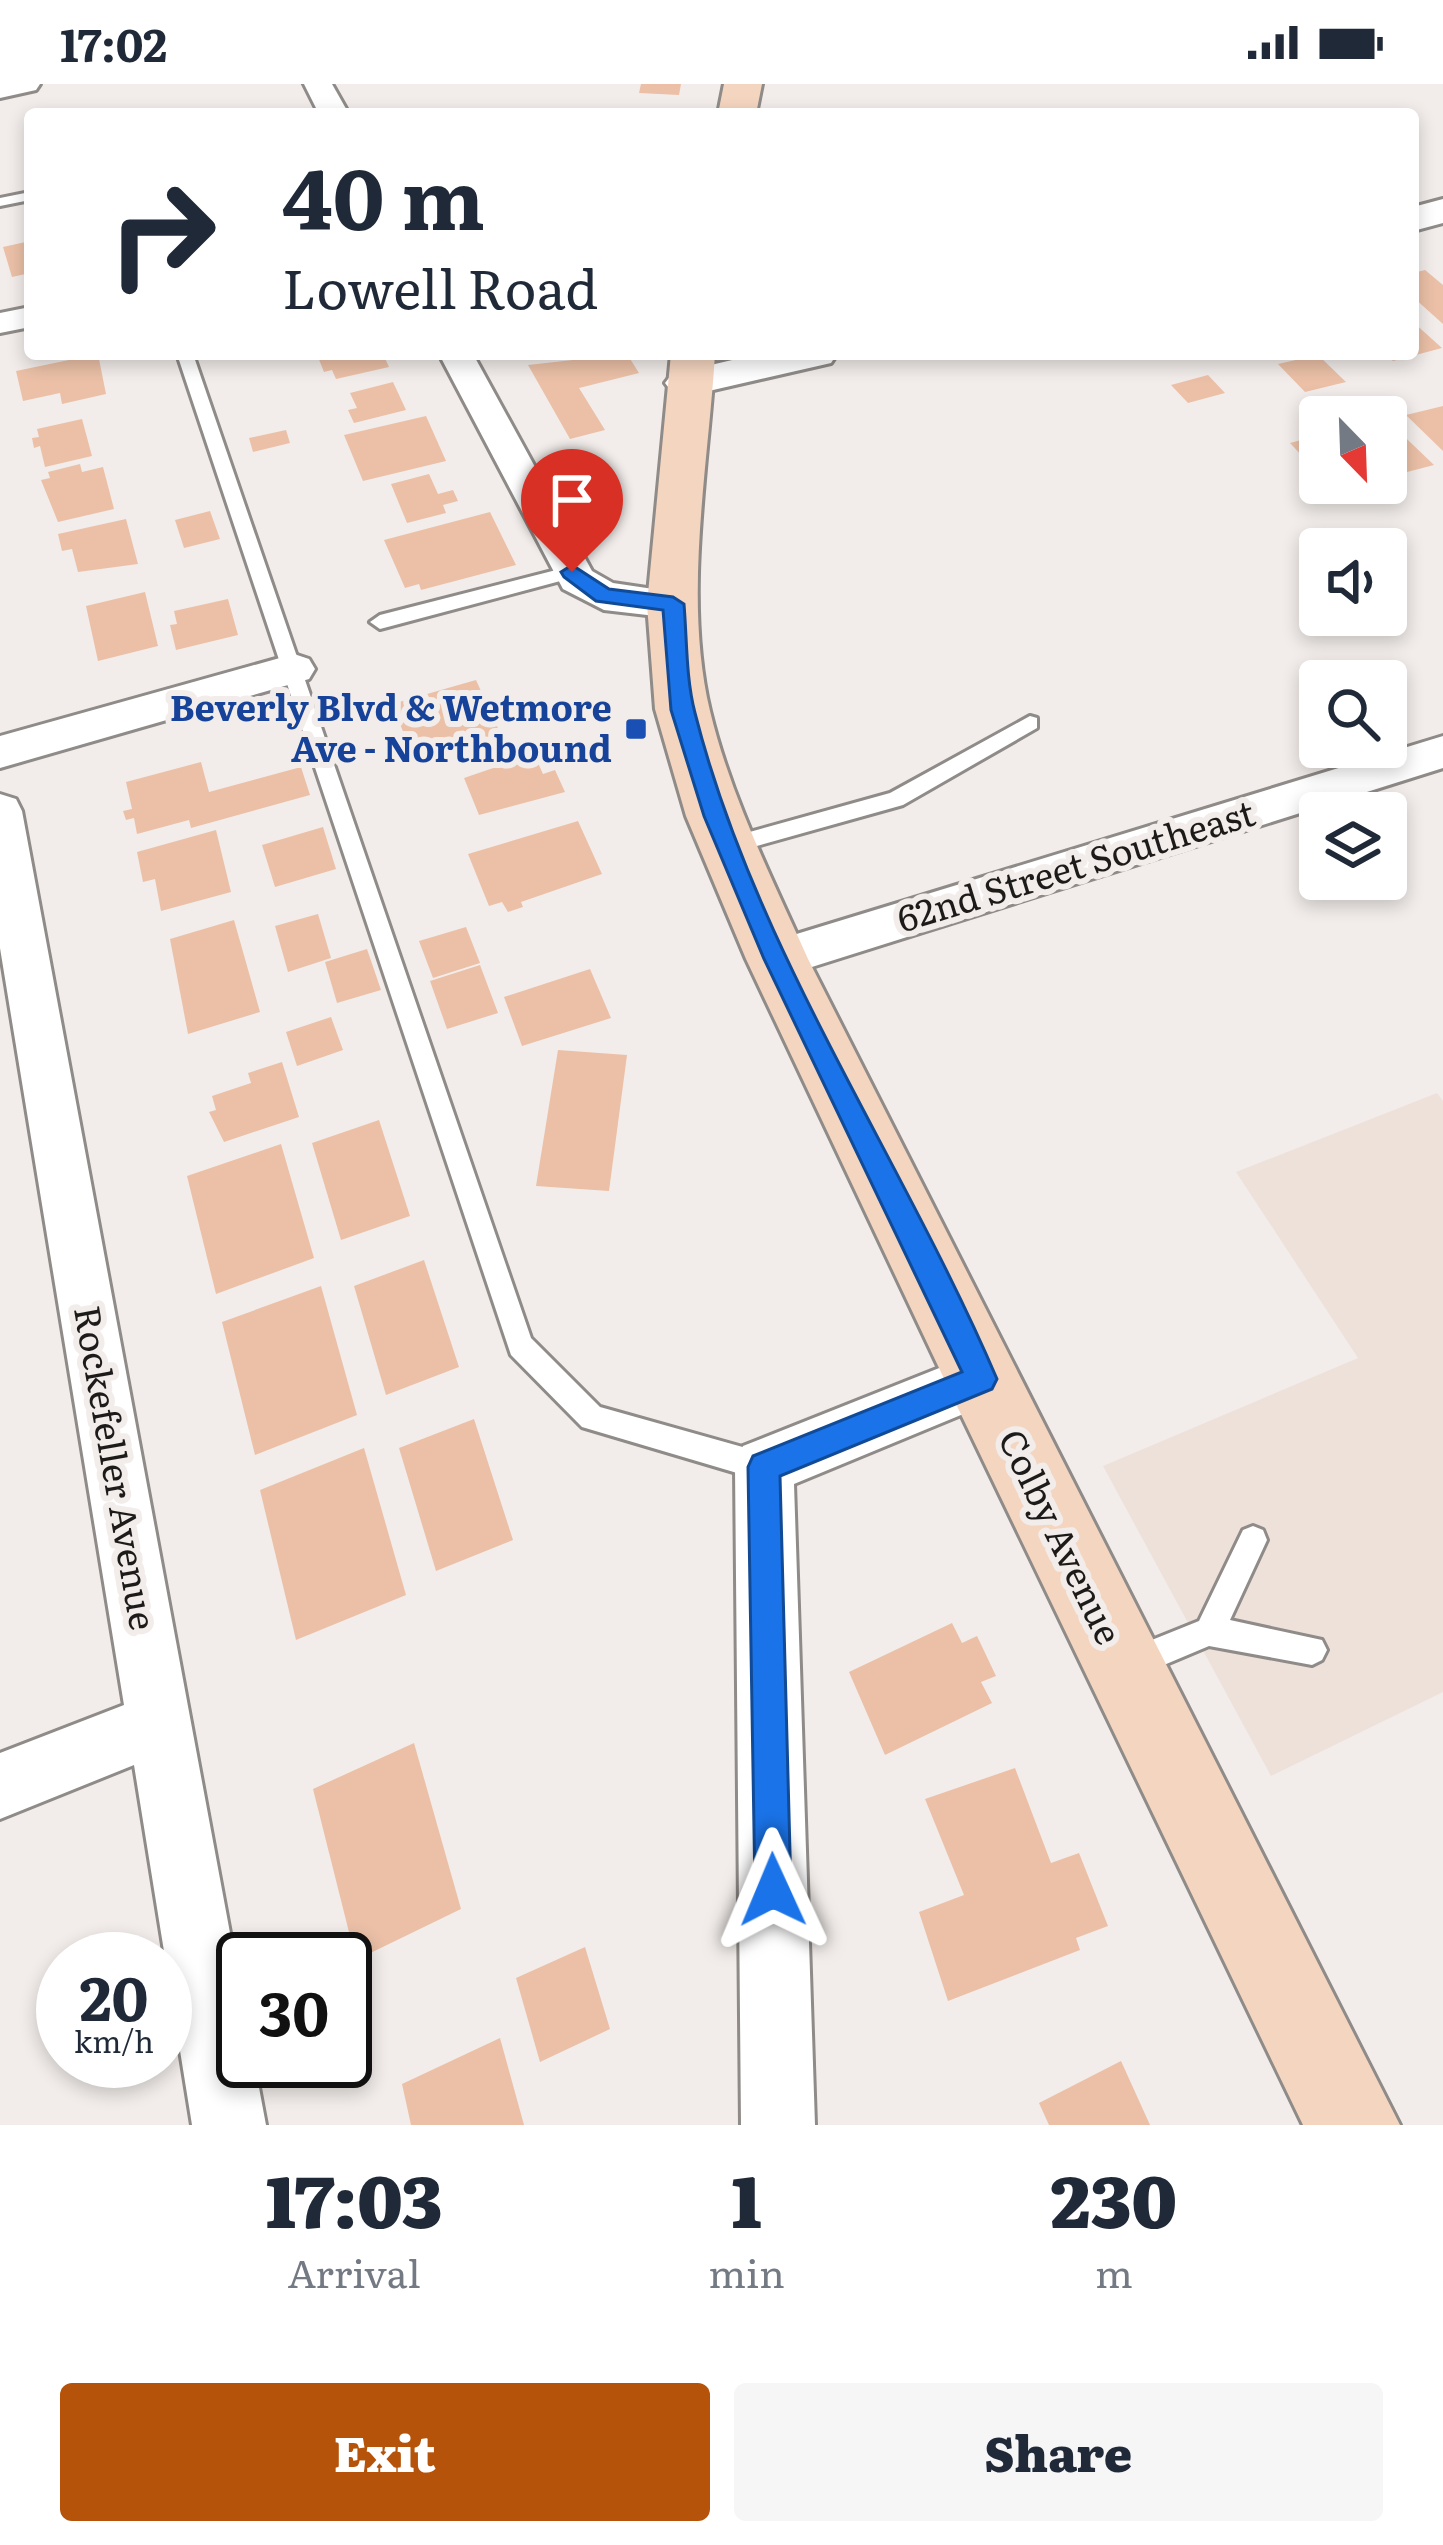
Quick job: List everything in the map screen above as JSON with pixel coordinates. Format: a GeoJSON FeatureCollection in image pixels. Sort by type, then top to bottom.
{"type":"FeatureCollection","features":[{"type":"Feature","properties":{"kind":"main road","name":"Colby Avenue"},"geometry":{"type":"LineString","coordinates":[[690,368],[673,604],[682,710],[728,846],[777,959],[982,1379],[1353,2125]]}},
{"type":"Feature","properties":{"kind":"street"},"geometry":{"type":"LineString","coordinates":[[0,89],[26,84]]}},
{"type":"Feature","properties":{"kind":"street"},"geometry":{"type":"LineString","coordinates":[[459,360],[572,572],[604,596],[673,604]]}},
{"type":"Feature","properties":{"kind":"street"},"geometry":{"type":"LineString","coordinates":[[690,368],[762,360]]}},
{"type":"Feature","properties":{"kind":"street"},"geometry":{"type":"LineString","coordinates":[[0,752],[294,669]]}},
{"type":"Feature","properties":{"kind":"street","name":"62nd Street Southeast"},"geometry":{"type":"LineString","coordinates":[[777,959],[1443,752]]}},
{"type":"Feature","properties":{"kind":"street","name":"Rockefeller Avenue"},"geometry":{"type":"LineString","coordinates":[[0,811],[229,2125]]}},
{"type":"Feature","properties":{"kind":"street"},"geometry":{"type":"LineString","coordinates":[[778,2125],[764,1467],[982,1379]]}},
{"type":"Feature","properties":{"kind":"street"},"geometry":{"type":"LineString","coordinates":[[0,1786],[159,1723]]}},
{"type":"Feature","properties":{"kind":"lane"},"geometry":{"type":"LineString","coordinates":[[187,360],[520,1346],[592,1418],[764,1467]]}},
{"type":"Feature","properties":{"kind":"lane"},"geometry":{"type":"LineString","coordinates":[[380,622],[572,572]]}},
{"type":"Feature","properties":{"kind":"lane"},"geometry":{"type":"LineString","coordinates":[[728,846],[896,799],[1030,723]]}},
{"type":"Feature","properties":{"kind":"lane"},"geometry":{"type":"LineString","coordinates":[[1209,1631],[1253,1540]]}},
{"type":"Feature","properties":{"kind":"lane"},"geometry":{"type":"LineString","coordinates":[[1125,1666],[1209,1631],[1312,1650]]}},
{"type":"Feature","properties":{"kind":"shaded area"},"geometry":{"type":"Polygon","coordinates":[[[1437,1093],[1443,1101],[1443,1692],[1271,1776],[1103,1466],[1358,1358],[1236,1172],[1437,1093]]]}},
{"type":"Feature","properties":{"kind":"building"},"geometry":{"type":"Polygon","coordinates":[[[641,84],[681,84],[679,95],[639,93],[641,84]]]}},
{"type":"Feature","properties":{"kind":"building"},"geometry":{"type":"Polygon","coordinates":[[[24,242],[24,274],[12,277],[3,247],[24,242]]]}},
{"type":"Feature","properties":{"kind":"building"},"geometry":{"type":"Polygon","coordinates":[[[1425,270],[1443,285],[1443,324],[1419,302],[1419,272],[1425,270]]]}},
{"type":"Feature","properties":{"kind":"building"},"geometry":{"type":"Polygon","coordinates":[[[1419,327],[1442,348],[1419,354],[1419,327]]]}},
{"type":"Feature","properties":{"kind":"building"},"geometry":{"type":"Polygon","coordinates":[[[69,360],[99,360],[106,394],[62,404],[60,393],[23,401],[16,371],[69,360]]]}},
{"type":"Feature","properties":{"kind":"building"},"geometry":{"type":"Polygon","coordinates":[[[319,360],[386,360],[389,367],[336,379],[332,370],[324,372],[319,360]]]}},
{"type":"Feature","properties":{"kind":"building"},"geometry":{"type":"Polygon","coordinates":[[[631,360],[639,373],[579,388],[605,430],[570,439],[528,365],[631,360]]]}},
{"type":"Feature","properties":{"kind":"building"},"geometry":{"type":"Polygon","coordinates":[[[1323,360],[1346,382],[1305,392],[1278,364],[1323,360]]]}},
{"type":"Feature","properties":{"kind":"building"},"geometry":{"type":"Polygon","coordinates":[[[1208,375],[1225,393],[1188,403],[1171,385],[1208,375]]]}},
{"type":"Feature","properties":{"kind":"building"},"geometry":{"type":"Polygon","coordinates":[[[393,382],[406,410],[354,423],[348,410],[357,408],[350,393],[393,382]]]}},
{"type":"Feature","properties":{"kind":"building"},"geometry":{"type":"Polygon","coordinates":[[[1443,406],[1443,451],[1407,416],[1443,406]]]}},
{"type":"Feature","properties":{"kind":"building"},"geometry":{"type":"Polygon","coordinates":[[[426,416],[446,461],[363,481],[344,435],[426,416]]]}},
{"type":"Feature","properties":{"kind":"building"},"geometry":{"type":"Polygon","coordinates":[[[82,419],[92,456],[45,467],[40,446],[34,448],[37,429],[82,419]]]}},
{"type":"Feature","properties":{"kind":"building"},"geometry":{"type":"Polygon","coordinates":[[[286,430],[290,443],[253,452],[249,438],[286,430]]]}},
{"type":"Feature","properties":{"kind":"building"},"geometry":{"type":"Polygon","coordinates":[[[1407,439],[1434,465],[1407,472],[1407,439]]]}},
{"type":"Feature","properties":{"kind":"building"},"geometry":{"type":"Polygon","coordinates":[[[80,464],[82,472],[103,467],[114,509],[58,522],[41,480],[50,478],[48,472],[80,464]]]}},
{"type":"Feature","properties":{"kind":"building"},"geometry":{"type":"Polygon","coordinates":[[[429,474],[438,494],[453,490],[458,501],[443,505],[446,513],[407,523],[391,484],[429,474]]]}},
{"type":"Feature","properties":{"kind":"building"},"geometry":{"type":"Polygon","coordinates":[[[210,511],[220,539],[184,548],[175,520],[210,511]]]}},
{"type":"Feature","properties":{"kind":"building"},"geometry":{"type":"Polygon","coordinates":[[[490,512],[516,565],[421,590],[419,584],[405,588],[384,540],[490,512]]]}},
{"type":"Feature","properties":{"kind":"building"},"geometry":{"type":"Polygon","coordinates":[[[126,519],[138,564],[78,572],[72,549],[62,551],[58,534],[126,519]]]}},
{"type":"Feature","properties":{"kind":"building"},"geometry":{"type":"Polygon","coordinates":[[[145,592],[158,646],[98,661],[86,606],[145,592]]]}},
{"type":"Feature","properties":{"kind":"building"},"geometry":{"type":"Polygon","coordinates":[[[228,599],[238,635],[176,650],[170,625],[177,624],[174,611],[228,599]]]}},
{"type":"Feature","properties":{"kind":"building"},"geometry":{"type":"Polygon","coordinates":[[[476,680],[501,735],[414,759],[392,704],[476,680]]]}},
{"type":"Feature","properties":{"kind":"building"},"geometry":{"type":"Polygon","coordinates":[[[534,754],[543,774],[555,770],[565,792],[479,815],[464,778],[534,754]]]}},
{"type":"Feature","properties":{"kind":"building"},"geometry":{"type":"Polygon","coordinates":[[[201,762],[209,792],[301,767],[310,795],[191,828],[189,820],[137,834],[134,818],[126,820],[123,811],[132,809],[126,782],[201,762]]]}},
{"type":"Feature","properties":{"kind":"building"},"geometry":{"type":"Polygon","coordinates":[[[578,821],[602,874],[521,902],[523,907],[508,912],[502,902],[489,906],[468,854],[578,821]]]}},
{"type":"Feature","properties":{"kind":"building"},"geometry":{"type":"Polygon","coordinates":[[[323,827],[336,869],[275,887],[262,845],[323,827]]]}},
{"type":"Feature","properties":{"kind":"building"},"geometry":{"type":"Polygon","coordinates":[[[216,830],[231,892],[161,911],[155,879],[143,882],[137,852],[216,830]]]}},
{"type":"Feature","properties":{"kind":"building"},"geometry":{"type":"Polygon","coordinates":[[[318,914],[331,958],[288,972],[275,926],[318,914]]]}},
{"type":"Feature","properties":{"kind":"building"},"geometry":{"type":"Polygon","coordinates":[[[234,920],[260,1012],[188,1034],[170,939],[234,920]]]}},
{"type":"Feature","properties":{"kind":"building"},"geometry":{"type":"Polygon","coordinates":[[[466,927],[480,963],[433,978],[419,941],[466,927]]]}},
{"type":"Feature","properties":{"kind":"building"},"geometry":{"type":"Polygon","coordinates":[[[367,949],[381,990],[337,1003],[325,962],[367,949]]]}},
{"type":"Feature","properties":{"kind":"building"},"geometry":{"type":"Polygon","coordinates":[[[480,965],[498,1013],[447,1029],[430,981],[480,965]]]}},
{"type":"Feature","properties":{"kind":"building"},"geometry":{"type":"Polygon","coordinates":[[[590,969],[611,1018],[522,1046],[504,997],[590,969]]]}},
{"type":"Feature","properties":{"kind":"building"},"geometry":{"type":"Polygon","coordinates":[[[331,1017],[343,1050],[297,1066],[286,1032],[331,1017]]]}},
{"type":"Feature","properties":{"kind":"building"},"geometry":{"type":"Polygon","coordinates":[[[558,1050],[627,1055],[609,1191],[536,1186],[558,1050]]]}},
{"type":"Feature","properties":{"kind":"building"},"geometry":{"type":"Polygon","coordinates":[[[282,1062],[299,1117],[224,1142],[209,1112],[216,1110],[212,1096],[251,1083],[248,1073],[282,1062]]]}},
{"type":"Feature","properties":{"kind":"building"},"geometry":{"type":"Polygon","coordinates":[[[379,1120],[410,1216],[341,1240],[312,1143],[379,1120]]]}},
{"type":"Feature","properties":{"kind":"building"},"geometry":{"type":"Polygon","coordinates":[[[281,1144],[314,1258],[216,1294],[187,1176],[281,1144]]]}},
{"type":"Feature","properties":{"kind":"building"},"geometry":{"type":"Polygon","coordinates":[[[424,1260],[459,1367],[386,1395],[354,1286],[424,1260]]]}},
{"type":"Feature","properties":{"kind":"building"},"geometry":{"type":"Polygon","coordinates":[[[321,1286],[357,1415],[255,1455],[222,1322],[321,1286]]]}},
{"type":"Feature","properties":{"kind":"building"},"geometry":{"type":"Polygon","coordinates":[[[474,1419],[513,1540],[436,1571],[399,1448],[474,1419]]]}},
{"type":"Feature","properties":{"kind":"building"},"geometry":{"type":"Polygon","coordinates":[[[364,1448],[406,1595],[296,1640],[260,1490],[364,1448]]]}},
{"type":"Feature","properties":{"kind":"building"},"geometry":{"type":"Polygon","coordinates":[[[952,1623],[962,1643],[977,1636],[996,1676],[981,1682],[992,1703],[885,1755],[849,1672],[952,1623]]]}},
{"type":"Feature","properties":{"kind":"building"},"geometry":{"type":"Polygon","coordinates":[[[414,1743],[461,1909],[372,1952],[372,1932],[349,1932],[313,1789],[414,1743]]]}},
{"type":"Feature","properties":{"kind":"building"},"geometry":{"type":"Polygon","coordinates":[[[1015,1768],[1051,1863],[1079,1853],[1108,1926],[1076,1938],[1080,1950],[948,2001],[919,1912],[964,1895],[925,1799],[1015,1768]]]}},
{"type":"Feature","properties":{"kind":"building"},"geometry":{"type":"Polygon","coordinates":[[[585,1947],[610,2029],[540,2062],[516,1978],[585,1947]]]}},
{"type":"Feature","properties":{"kind":"building"},"geometry":{"type":"Polygon","coordinates":[[[500,2038],[524,2125],[411,2125],[402,2084],[500,2038]]]}},
{"type":"Feature","properties":{"kind":"building"},"geometry":{"type":"Polygon","coordinates":[[[1121,2061],[1150,2125],[1049,2125],[1039,2103],[1121,2061]]]}},
{"type":"Feature","properties":{"kind":"place","name":"Beverly Blvd & Wetmore Ave - Northbound"},"geometry":{"type":"Point","coordinates":[636,729]}},
{"type":"Feature","properties":{"kind":"route"},"geometry":{"type":"LineString","coordinates":[[572,572],[604,596],[673,604],[682,710],[716,816],[777,959],[982,1379],[764,1467],[773,1890]]}}]}
